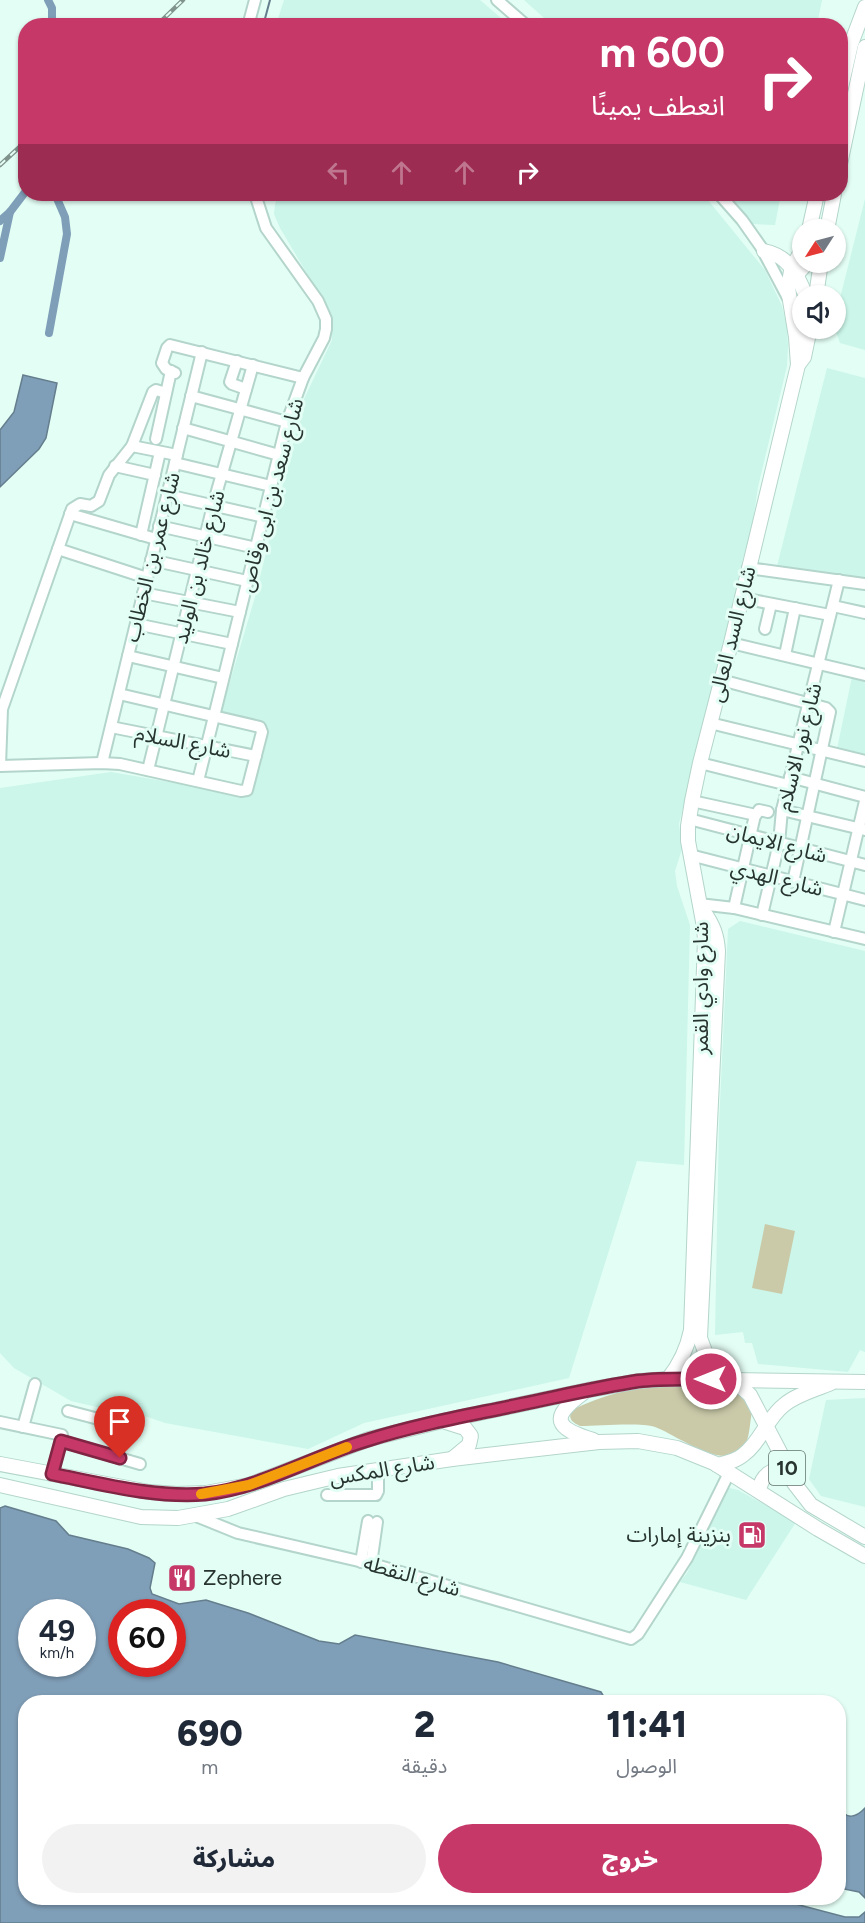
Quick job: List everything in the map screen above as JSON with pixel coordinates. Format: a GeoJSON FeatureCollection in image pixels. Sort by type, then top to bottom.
{"type":"FeatureCollection","features":[{"type":"Feature","properties":{"kind":"main road"},"geometry":{"type":"LineString","coordinates":[[848,57],[865,7]]}},
{"type":"Feature","properties":{"kind":"main road"},"geometry":{"type":"LineString","coordinates":[[848,127],[865,47]]}},
{"type":"Feature","properties":{"kind":"main road"},"geometry":{"type":"LineString","coordinates":[[811,219],[815,201]]}},
{"type":"Feature","properties":{"kind":"main road"},"geometry":{"type":"LineString","coordinates":[[829,219],[833,201]]}},
{"type":"Feature","properties":{"kind":"main road"},"geometry":{"type":"LineString","coordinates":[[764,252],[783,251],[792,248]]}},
{"type":"Feature","properties":{"kind":"main road"},"geometry":{"type":"LineString","coordinates":[[764,252],[780,256],[792,271]]}},
{"type":"Feature","properties":{"kind":"main road"},"geometry":{"type":"LineString","coordinates":[[793,273],[788,288],[798,366]]}},
{"type":"Feature","properties":{"kind":"main road"},"geometry":{"type":"LineString","coordinates":[[798,366],[804,357],[808,339]]}},
{"type":"Feature","properties":{"kind":"main road","name":"شارع السد العالى"},"geometry":{"type":"LineString","coordinates":[[699,904],[688,841],[692,801],[798,366]]}},
{"type":"Feature","properties":{"kind":"main road","name":"شارع وادي القمر"},"geometry":{"type":"LineString","coordinates":[[668,1379],[679,1365],[687,1348],[691,1330],[705,950],[704,927],[699,904]]}},
{"type":"Feature","properties":{"kind":"main road","name":"شارع وادي القمر"},"geometry":{"type":"LineString","coordinates":[[699,904],[712,924],[717,938],[718,951],[700,1338],[707,1357],[731,1379]]}},
{"type":"Feature","properties":{"kind":"main road","name":"شارع المكس"},"geometry":{"type":"LineString","coordinates":[[0,1464],[163,1494],[192,1494],[249,1485],[369,1439],[442,1421],[640,1381],[731,1379],[865,1382]]}},
{"type":"Feature","properties":{"kind":"main road","name":"10"},"geometry":{"type":"LineString","coordinates":[[731,1379],[750,1395],[799,1491],[812,1505],[865,1537]]}},
{"type":"Feature","properties":{"kind":"main road"},"geometry":{"type":"LineString","coordinates":[[723,1469],[745,1454],[783,1405],[835,1381]]}},
{"type":"Feature","properties":{"kind":"main road"},"geometry":{"type":"LineString","coordinates":[[588,1390],[563,1409],[562,1424],[573,1434],[599,1442]]}},
{"type":"Feature","properties":{"kind":"main road"},"geometry":{"type":"LineString","coordinates":[[442,1421],[465,1428],[471,1436],[469,1445],[452,1459]]}},
{"type":"Feature","properties":{"kind":"main road","name":"شارع المكس"},"geometry":{"type":"LineString","coordinates":[[0,1485],[141,1517],[169,1518],[196,1516],[228,1509],[311,1482],[378,1470],[599,1442],[658,1443],[696,1455],[723,1469]]}},
{"type":"Feature","properties":{"kind":"main road"},"geometry":{"type":"LineString","coordinates":[[759,1491],[766,1474],[774,1469],[788,1468]]}},
{"type":"Feature","properties":{"kind":"main road","name":"10"},"geometry":{"type":"LineString","coordinates":[[723,1469],[865,1556]]}},
{"type":"Feature","properties":{"kind":"street"},"geometry":{"type":"LineString","coordinates":[[251,18],[255,0]]}},
{"type":"Feature","properties":{"kind":"street"},"geometry":{"type":"LineString","coordinates":[[497,0],[518,18]]}},
{"type":"Feature","properties":{"kind":"street","name":"شارع سعد بن ابى وقاص"},"geometry":{"type":"LineString","coordinates":[[198,781],[287,422],[303,378],[324,338],[326,328],[323,309],[266,228],[257,201]]}},
{"type":"Feature","properties":{"kind":"street"},"geometry":{"type":"LineString","coordinates":[[725,201],[742,220],[764,252],[790,300]]}},
{"type":"Feature","properties":{"kind":"street"},"geometry":{"type":"LineString","coordinates":[[156,439],[173,372],[166,369],[162,363],[167,348],[172,345],[303,378]]}},
{"type":"Feature","properties":{"kind":"street","name":"شارع عمر بن الخطاب"},"geometry":{"type":"LineString","coordinates":[[102,763],[202,352]]}},
{"type":"Feature","properties":{"kind":"street"},"geometry":{"type":"LineString","coordinates":[[237,361],[230,382],[246,389]]}},
{"type":"Feature","properties":{"kind":"street","name":"شارع خالد بن الوليد"},"geometry":{"type":"LineString","coordinates":[[148,770],[213,505],[253,365]]}},
{"type":"Feature","properties":{"kind":"street"},"geometry":{"type":"LineString","coordinates":[[119,694],[259,726],[262,731],[247,790],[120,764],[0,766],[2,709],[70,514],[75,506],[80,504],[91,506],[99,501],[104,485],[115,466],[132,446],[154,391],[166,393]]}},
{"type":"Feature","properties":{"kind":"street"},"geometry":{"type":"LineString","coordinates":[[191,396],[287,422]]}},
{"type":"Feature","properties":{"kind":"street"},"geometry":{"type":"LineString","coordinates":[[146,412],[161,416]]}},
{"type":"Feature","properties":{"kind":"street"},"geometry":{"type":"LineString","coordinates":[[183,428],[279,454]]}},
{"type":"Feature","properties":{"kind":"street"},"geometry":{"type":"LineString","coordinates":[[132,446],[160,452],[222,474],[271,486]]}},
{"type":"Feature","properties":{"kind":"street"},"geometry":{"type":"LineString","coordinates":[[141,535],[160,452]]}},
{"type":"Feature","properties":{"kind":"street"},"geometry":{"type":"LineString","coordinates":[[115,466],[155,475]]}},
{"type":"Feature","properties":{"kind":"street"},"geometry":{"type":"LineString","coordinates":[[167,495],[264,517]]}},
{"type":"Feature","properties":{"kind":"street"},"geometry":{"type":"LineString","coordinates":[[70,514],[156,539]]}},
{"type":"Feature","properties":{"kind":"street"},"geometry":{"type":"LineString","coordinates":[[159,526],[256,548]]}},
{"type":"Feature","properties":{"kind":"street"},"geometry":{"type":"LineString","coordinates":[[58,549],[147,578]]}},
{"type":"Feature","properties":{"kind":"street"},"geometry":{"type":"LineString","coordinates":[[151,560],[248,581]]}},
{"type":"Feature","properties":{"kind":"street"},"geometry":{"type":"LineString","coordinates":[[748,568],[865,584]]}},
{"type":"Feature","properties":{"kind":"street","name":"شارع نور الاسلام"},"geometry":{"type":"LineString","coordinates":[[762,915],[779,843],[782,810],[838,580]]}},
{"type":"Feature","properties":{"kind":"street"},"geometry":{"type":"LineString","coordinates":[[143,593],[240,612]]}},
{"type":"Feature","properties":{"kind":"street"},"geometry":{"type":"LineString","coordinates":[[742,598],[795,608],[865,613]]}},
{"type":"Feature","properties":{"kind":"street"},"geometry":{"type":"LineString","coordinates":[[765,628],[771,604]]}},
{"type":"Feature","properties":{"kind":"street"},"geometry":{"type":"LineString","coordinates":[[784,655],[795,608]]}},
{"type":"Feature","properties":{"kind":"street"},"geometry":{"type":"LineString","coordinates":[[136,624],[232,644]]}},
{"type":"Feature","properties":{"kind":"street"},"geometry":{"type":"LineString","coordinates":[[731,643],[865,675]]}},
{"type":"Feature","properties":{"kind":"street"},"geometry":{"type":"LineString","coordinates":[[128,656],[223,678]]}},
{"type":"Feature","properties":{"kind":"street"},"geometry":{"type":"LineString","coordinates":[[721,680],[809,703],[826,708],[830,712],[793,882]]}},
{"type":"Feature","properties":{"kind":"street"},"geometry":{"type":"LineString","coordinates":[[710,723],[865,761]]}},
{"type":"Feature","properties":{"kind":"street","name":"شارع السلام"},"geometry":{"type":"LineString","coordinates":[[111,727],[256,756]]}},
{"type":"Feature","properties":{"kind":"street"},"geometry":{"type":"LineString","coordinates":[[700,763],[789,781],[815,783],[865,799],[861,829],[850,862],[834,932]]}},
{"type":"Feature","properties":{"kind":"street"},"geometry":{"type":"LineString","coordinates":[[692,801],[755,815]]}},
{"type":"Feature","properties":{"kind":"street"},"geometry":{"type":"LineString","coordinates":[[734,908],[755,815],[759,810],[768,812]]}},
{"type":"Feature","properties":{"kind":"street"},"geometry":{"type":"LineString","coordinates":[[782,810],[861,829]]}},
{"type":"Feature","properties":{"kind":"street","name":"شارع الايمان"},"geometry":{"type":"LineString","coordinates":[[689,819],[865,865]]}},
{"type":"Feature","properties":{"kind":"street","name":"شارع الهدي"},"geometry":{"type":"LineString","coordinates":[[690,855],[865,900]]}},
{"type":"Feature","properties":{"kind":"street"},"geometry":{"type":"LineString","coordinates":[[699,904],[734,908],[865,939]]}},
{"type":"Feature","properties":{"kind":"street"},"geometry":{"type":"LineString","coordinates":[[23,1427],[35,1384]]}},
{"type":"Feature","properties":{"kind":"street"},"geometry":{"type":"LineString","coordinates":[[68,1411],[110,1422]]}},
{"type":"Feature","properties":{"kind":"street"},"geometry":{"type":"LineString","coordinates":[[0,1422],[62,1438],[140,1464]]}},
{"type":"Feature","properties":{"kind":"street"},"geometry":{"type":"LineString","coordinates":[[52,1474],[62,1438]]}},
{"type":"Feature","properties":{"kind":"street","name":"شارع النقطه"},"geometry":{"type":"LineString","coordinates":[[196,1516],[229,1531],[366,1563],[627,1638],[634,1638],[687,1558],[723,1469]]}},
{"type":"Feature","properties":{"kind":"street"},"geometry":{"type":"LineString","coordinates":[[327,1496],[376,1495],[378,1470]]}},
{"type":"Feature","properties":{"kind":"street"},"geometry":{"type":"LineString","coordinates":[[366,1563],[372,1521]]}},
{"type":"Feature","properties":{"kind":"shaded area"},"geometry":{"type":"Polygon","coordinates":[[[284,0],[480,0],[501,18],[278,18],[284,0]]]}},
{"type":"Feature","properties":{"kind":"shaded area"},"geometry":{"type":"Polygon","coordinates":[[[524,0],[822,0],[818,18],[544,18],[524,0]]]}},
{"type":"Feature","properties":{"kind":"shaded area"},"geometry":{"type":"Polygon","coordinates":[[[865,199],[865,350],[840,343],[839,339],[846,339],[846,285],[843,285],[865,199]]]}},
{"type":"Feature","properties":{"kind":"shaded area"},"geometry":{"type":"Polygon","coordinates":[[[276,201],[709,201],[765,270],[782,306],[787,327],[788,346],[787,366],[758,487],[753,521],[679,824],[682,849],[675,871],[677,886],[690,925],[684,1165],[637,1161],[569,1378],[364,1423],[308,1449],[165,1423],[119,1407],[114,1411],[71,1401],[14,1368],[0,1353],[0,788],[111,772],[251,796],[268,727],[220,715],[255,597],[304,399],[332,340],[328,309],[280,228],[274,214],[276,201]]]}},
{"type":"Feature","properties":{"kind":"shaded area"},"geometry":{"type":"Polygon","coordinates":[[[734,201],[780,201],[775,225],[752,224],[734,201]]]}},
{"type":"Feature","properties":{"kind":"shaded area"},"geometry":{"type":"Polygon","coordinates":[[[827,368],[865,378],[865,581],[777,566],[827,368]]]}},
{"type":"Feature","properties":{"kind":"shaded area"},"geometry":{"type":"Polygon","coordinates":[[[852,677],[865,680],[865,756],[837,749],[852,677]]]}},
{"type":"Feature","properties":{"kind":"shaded area"},"geometry":{"type":"Polygon","coordinates":[[[740,921],[865,951],[865,1352],[860,1350],[848,1372],[758,1364],[752,1343],[745,1343],[743,1332],[715,1335],[719,1125],[728,929],[740,921]]]}},
{"type":"Feature","properties":{"kind":"shaded area"},"geometry":{"type":"Polygon","coordinates":[[[765,1224],[795,1231],[782,1294],[752,1288],[765,1224]]]}},
{"type":"Feature","properties":{"kind":"shaded area"},"geometry":{"type":"Polygon","coordinates":[[[662,1386],[734,1389],[742,1393],[752,1411],[746,1443],[738,1452],[728,1456],[716,1455],[655,1427],[629,1424],[580,1426],[571,1419],[570,1415],[574,1409],[595,1400],[628,1390],[662,1386]]]}},
{"type":"Feature","properties":{"kind":"shaded area"},"geometry":{"type":"Polygon","coordinates":[[[865,1398],[865,1507],[821,1496],[809,1479],[826,1400],[865,1398]]]}},
{"type":"Feature","properties":{"kind":"shaded area"},"geometry":{"type":"Polygon","coordinates":[[[725,1487],[738,1490],[796,1522],[746,1600],[680,1582],[697,1552],[725,1487]]]}},
{"type":"Feature","properties":{"kind":"water"},"geometry":{"type":"Polygon","coordinates":[[[23,375],[57,383],[46,438],[39,449],[0,487],[0,430],[14,412],[23,375]]]}},
{"type":"Feature","properties":{"kind":"water"},"geometry":{"type":"Polygon","coordinates":[[[5,1506],[56,1521],[69,1535],[128,1549],[155,1563],[150,1588],[152,1594],[166,1599],[108,1599],[108,1677],[186,1677],[186,1603],[206,1600],[248,1613],[319,1641],[339,1644],[355,1635],[498,1662],[601,1692],[603,1695],[18,1695],[18,1905],[800,1905],[845,1917],[859,1917],[865,1912],[865,1923],[0,1923],[0,1508],[5,1506]]]}},
{"type":"Feature","properties":{"kind":"water"},"geometry":{"type":"Polygon","coordinates":[[[865,1808],[865,1898],[859,1892],[846,1889],[846,1815],[855,1816],[865,1808]]]}},
{"type":"Feature","properties":{"kind":"waterway"},"geometry":{"type":"LineString","coordinates":[[48,0],[52,8],[52,18]]}},
{"type":"Feature","properties":{"kind":"waterway"},"geometry":{"type":"LineString","coordinates":[[265,18],[270,0]]}},
{"type":"Feature","properties":{"kind":"waterway"},"geometry":{"type":"LineString","coordinates":[[0,221],[18,201]]}},
{"type":"Feature","properties":{"kind":"waterway"},"geometry":{"type":"LineString","coordinates":[[49,333],[67,234],[65,217],[58,201]]}},
{"type":"Feature","properties":{"kind":"waterway"},"geometry":{"type":"LineString","coordinates":[[0,258],[10,212]]}},
{"type":"Feature","properties":{"kind":"railway"},"geometry":{"type":"LineString","coordinates":[[164,18],[183,0]]}},
{"type":"Feature","properties":{"kind":"railway"},"geometry":{"type":"LineString","coordinates":[[0,165],[18,148]]}},
{"type":"Feature","properties":{"kind":"slow traffic"},"geometry":{"type":"LineString","coordinates":[[201,1494],[249,1485],[347,1447]]}},
{"type":"Feature","properties":{"kind":"place","name":"بنزينة إمارات"},"geometry":{"type":"Point","coordinates":[752,1535]}},
{"type":"Feature","properties":{"kind":"place","name":"Zephere"},"geometry":{"type":"Point","coordinates":[182,1578]}},
{"type":"Feature","properties":{"kind":"route"},"geometry":{"type":"LineString","coordinates":[[120,1458],[61,1441],[52,1474],[163,1494],[192,1494],[235,1489],[369,1439],[442,1421],[640,1381],[711,1379]]}}]}
